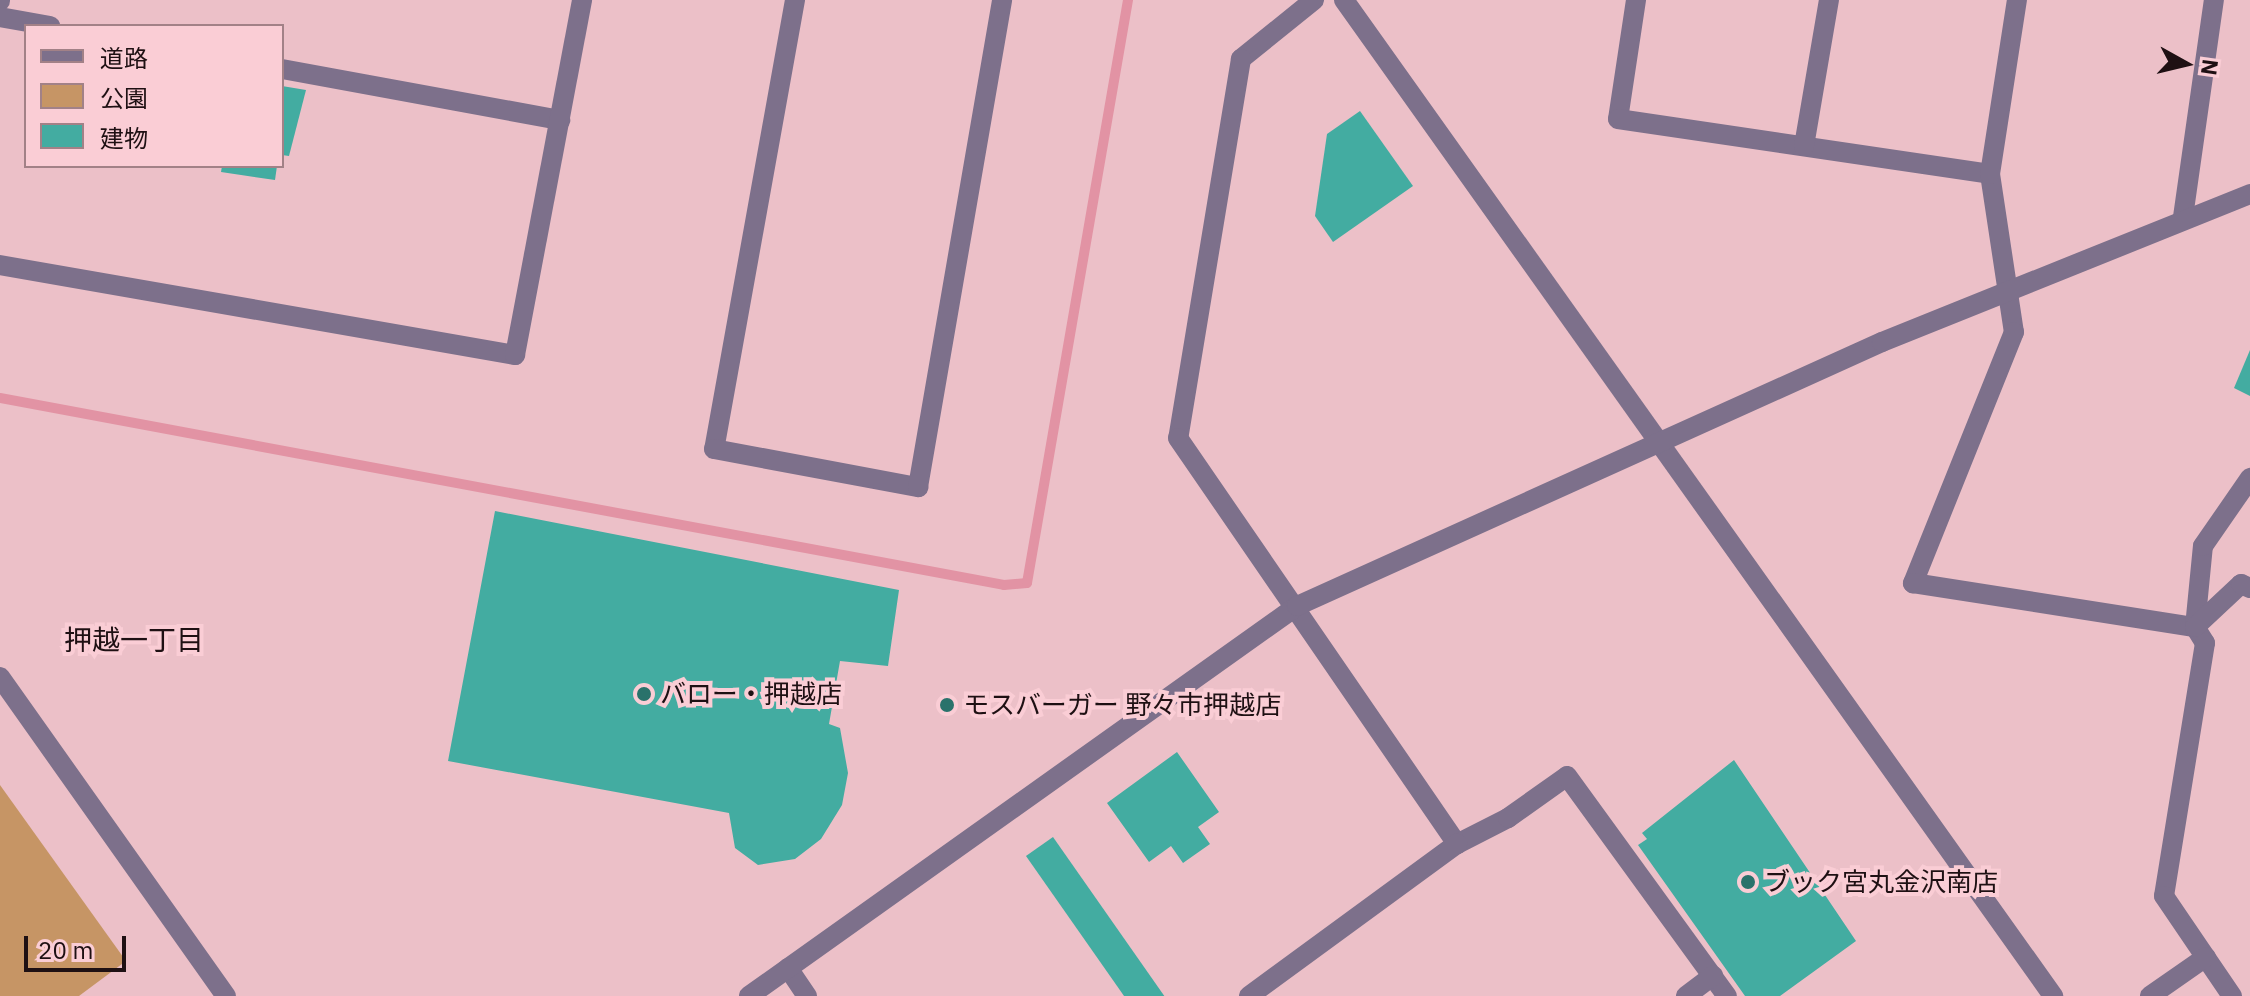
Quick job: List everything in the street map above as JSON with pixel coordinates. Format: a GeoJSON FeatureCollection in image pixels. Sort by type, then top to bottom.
{"type":"FeatureCollection","features":[{"type":"Feature","properties":{"kind":"street"},"geometry":{"type":"LineString","coordinates":[[0,265],[515,355],[582,0]]}},
{"type":"Feature","properties":{"kind":"street"},"geometry":{"type":"LineString","coordinates":[[795,0],[714,449],[918,487],[1002,0]]}},
{"type":"Feature","properties":{"kind":"street"},"geometry":{"type":"LineString","coordinates":[[1314,0],[1241,59],[1178,438],[1297,606],[1457,844]]}},
{"type":"Feature","properties":{"kind":"street"},"geometry":{"type":"LineString","coordinates":[[1344,0],[1662,441],[2053,996]]}},
{"type":"Feature","properties":{"kind":"street"},"geometry":{"type":"LineString","coordinates":[[1636,0],[1618,119],[1990,174]]}},
{"type":"Feature","properties":{"kind":"street"},"geometry":{"type":"LineString","coordinates":[[1804,146],[1829,0]]}},
{"type":"Feature","properties":{"kind":"street"},"geometry":{"type":"LineString","coordinates":[[2017,0],[1990,174],[2014,332],[1913,583],[2195,627]]}},
{"type":"Feature","properties":{"kind":"street"},"geometry":{"type":"LineString","coordinates":[[2183,217],[2214,0]]}},
{"type":"Feature","properties":{"kind":"street"},"geometry":{"type":"LineString","coordinates":[[0,17],[39,24]]}},
{"type":"Feature","properties":{"kind":"street"},"geometry":{"type":"LineString","coordinates":[[284,69],[560,120]]}},
{"type":"Feature","properties":{"kind":"street"},"geometry":{"type":"LineString","coordinates":[[749,996],[1297,606],[2007,290],[2183,217],[2250,194]]}},
{"type":"Feature","properties":{"kind":"street"},"geometry":{"type":"LineString","coordinates":[[2232,996],[2164,896],[2205,643],[2195,627],[2203,546],[2250,478]]}},
{"type":"Feature","properties":{"kind":"street"},"geometry":{"type":"LineString","coordinates":[[2195,627],[2241,584],[2250,588]]}},
{"type":"Feature","properties":{"kind":"street"},"geometry":{"type":"LineString","coordinates":[[0,677],[226,996]]}},
{"type":"Feature","properties":{"kind":"street"},"geometry":{"type":"LineString","coordinates":[[1249,996],[1457,844],[1508,818],[1567,776],[1727,996]]}},
{"type":"Feature","properties":{"kind":"street"},"geometry":{"type":"LineString","coordinates":[[2150,996],[2206,957]]}},
{"type":"Feature","properties":{"kind":"street"},"geometry":{"type":"LineString","coordinates":[[788,968],[807,996]]}},
{"type":"Feature","properties":{"kind":"street"},"geometry":{"type":"LineString","coordinates":[[1686,996],[1713,976]]}},
{"type":"Feature","properties":{"kind":"green space"},"geometry":{"type":"Polygon","coordinates":[[[0,785],[126,961],[79,996],[0,996],[0,785]]]}},
{"type":"Feature","properties":{"kind":"building"},"geometry":{"type":"Polygon","coordinates":[[[284,86],[306,90],[289,156],[284,155],[284,86]]]}},
{"type":"Feature","properties":{"kind":"building"},"geometry":{"type":"Polygon","coordinates":[[[1360,111],[1413,186],[1333,242],[1315,216],[1327,134],[1360,111]]]}},
{"type":"Feature","properties":{"kind":"building"},"geometry":{"type":"Polygon","coordinates":[[[222,168],[277,168],[275,180],[221,172],[222,168]]]}},
{"type":"Feature","properties":{"kind":"building"},"geometry":{"type":"Polygon","coordinates":[[[2250,350],[2250,396],[2234,388],[2250,350]]]}},
{"type":"Feature","properties":{"kind":"building","name":"バロー・押越店"},"geometry":{"type":"Polygon","coordinates":[[[495,511],[899,590],[888,666],[840,661],[829,724],[840,728],[848,773],[842,805],[821,839],[795,859],[758,865],[735,848],[729,813],[448,761],[495,511]]]}},
{"type":"Feature","properties":{"kind":"building"},"geometry":{"type":"Polygon","coordinates":[[[1177,752],[1219,812],[1198,827],[1210,844],[1183,863],[1171,846],[1149,862],[1107,803],[1177,752]]]}},
{"type":"Feature","properties":{"kind":"building","name":"ブック宮丸金沢南店"},"geometry":{"type":"Polygon","coordinates":[[[1734,760],[1856,941],[1780,996],[1745,996],[1638,845],[1647,839],[1642,833],[1734,760]]]}},
{"type":"Feature","properties":{"kind":"building"},"geometry":{"type":"Polygon","coordinates":[[[1053,837],[1164,996],[1124,996],[1026,856],[1053,837]]]}},
{"type":"Feature","properties":{"kind":"waterway"},"geometry":{"type":"LineString","coordinates":[[0,398],[1004,585],[1027,583],[1128,0]]}},
{"type":"Feature","properties":{"kind":"place","name":"バロー・押越店"},"geometry":{"type":"Point","coordinates":[644,694]}},
{"type":"Feature","properties":{"kind":"place","name":"モスバーガー 野々市押越店"},"geometry":{"type":"Point","coordinates":[947,705]}},
{"type":"Feature","properties":{"kind":"place","name":"ブック宮丸金沢南店"},"geometry":{"type":"Point","coordinates":[1748,882]}},
{"type":"Feature","properties":{"kind":"district","name":"押越一丁目"},"geometry":{"type":"Point","coordinates":[134,640]}}]}
